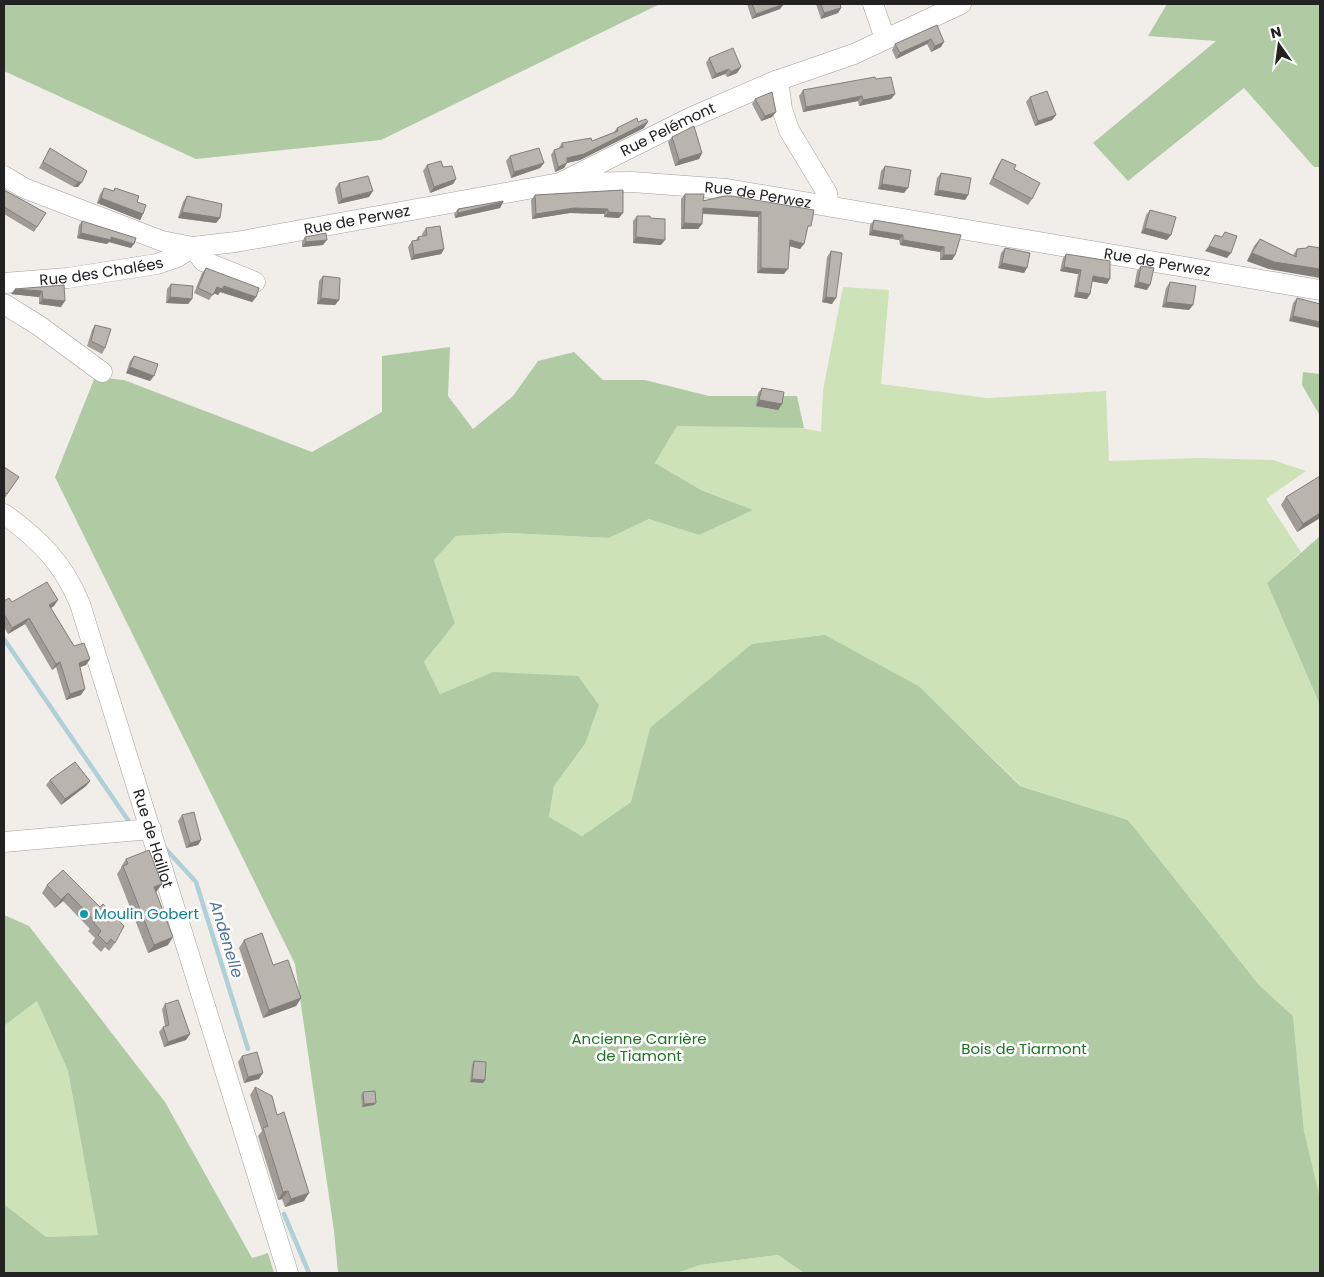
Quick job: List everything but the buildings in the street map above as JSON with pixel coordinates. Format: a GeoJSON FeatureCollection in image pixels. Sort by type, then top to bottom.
{"type":"FeatureCollection","features":[{"type":"Feature","properties":{"kind":"street"},"geometry":{"type":"LineString","coordinates":[[873,4],[885,39]]}},
{"type":"Feature","properties":{"kind":"street","name":"Rue Pelémont"},"geometry":{"type":"LineString","coordinates":[[560,183],[692,117],[778,80],[854,54],[961,4]]}},
{"type":"Feature","properties":{"kind":"street"},"geometry":{"type":"LineString","coordinates":[[778,80],[782,109],[789,130],[827,193],[829,205]]}},
{"type":"Feature","properties":{"kind":"street","name":"Rue de Perwez"},"geometry":{"type":"LineString","coordinates":[[4,176],[24,188],[162,241],[192,247],[236,242],[560,183],[632,182],[727,189],[829,205],[1320,290]]}},
{"type":"Feature","properties":{"kind":"street"},"geometry":{"type":"LineString","coordinates":[[192,247],[203,261],[255,282]]}},
{"type":"Feature","properties":{"kind":"street","name":"Rue des Chalées"},"geometry":{"type":"LineString","coordinates":[[4,283],[68,278],[157,264],[177,257],[192,247]]}},
{"type":"Feature","properties":{"kind":"street"},"geometry":{"type":"LineString","coordinates":[[4,304],[38,325],[102,372]]}},
{"type":"Feature","properties":{"kind":"street","name":"Rue de Haillot"},"geometry":{"type":"LineString","coordinates":[[4,514],[43,546],[69,578],[80,604],[288,1273]]}},
{"type":"Feature","properties":{"kind":"street"},"geometry":{"type":"LineString","coordinates":[[4,842],[151,829]]}},
{"type":"Feature","properties":{"kind":"green space"},"geometry":{"type":"Polygon","coordinates":[[[4,4],[660,4],[381,140],[196,159],[4,71],[4,4]]]}},
{"type":"Feature","properties":{"kind":"green space"},"geometry":{"type":"Polygon","coordinates":[[[1167,4],[1320,4],[1320,167],[1314,167],[1244,88],[1128,181],[1093,143],[1216,41],[1148,36],[1167,4]]]}},
{"type":"Feature","properties":{"kind":"green space"},"geometry":{"type":"Polygon","coordinates":[[[843,287],[889,290],[881,384],[987,398],[1106,391],[1109,461],[1198,458],[1273,460],[1306,471],[1266,499],[1301,552],[1267,583],[1320,705],[1320,1198],[1304,1131],[1293,1016],[1259,985],[1128,820],[1021,786],[920,687],[650,728],[631,802],[582,836],[549,817],[554,786],[585,744],[493,672],[440,694],[424,662],[455,623],[434,560],[456,536],[509,533],[609,538],[649,519],[699,535],[752,510],[701,490],[655,463],[677,426],[768,425],[821,432],[823,390],[843,287]]]}},
{"type":"Feature","properties":{"kind":"green space","name":"Bois de Tiarmont"},"geometry":{"type":"Polygon","coordinates":[[[450,347],[448,396],[473,429],[513,396],[538,361],[574,352],[603,380],[645,380],[709,396],[797,396],[804,428],[677,426],[655,463],[701,490],[753,510],[699,535],[649,519],[609,538],[509,533],[456,536],[434,560],[455,623],[424,662],[440,694],[493,672],[578,676],[599,705],[585,744],[554,786],[549,817],[582,836],[631,802],[650,728],[752,644],[825,635],[920,687],[1020,786],[1128,820],[1259,985],[1293,1016],[1304,1131],[1320,1198],[1320,1273],[804,1273],[778,1255],[700,1265],[677,1273],[338,1273],[334,1231],[295,964],[55,477],[95,377],[124,380],[312,452],[382,412],[382,356],[450,347]]]}},
{"type":"Feature","properties":{"kind":"green space"},"geometry":{"type":"Polygon","coordinates":[[[1303,372],[1320,374],[1320,416],[1302,385],[1303,372]]]}},
{"type":"Feature","properties":{"kind":"green space"},"geometry":{"type":"Polygon","coordinates":[[[1320,536],[1320,705],[1267,583],[1320,536]]]}},
{"type":"Feature","properties":{"kind":"green space"},"geometry":{"type":"Polygon","coordinates":[[[4,915],[29,926],[165,1102],[252,1258],[268,1253],[274,1273],[4,1273],[4,1204],[46,1237],[98,1235],[68,1071],[37,1001],[4,1026],[4,915]]]}},
{"type":"Feature","properties":{"kind":"green space"},"geometry":{"type":"Polygon","coordinates":[[[37,1001],[68,1071],[98,1235],[46,1237],[4,1204],[4,1026],[37,1001]]]}},
{"type":"Feature","properties":{"kind":"green space"},"geometry":{"type":"Polygon","coordinates":[[[778,1255],[804,1273],[677,1273],[700,1265],[778,1255]]]}},
{"type":"Feature","properties":{"kind":"waterway","name":"Andenelle"},"geometry":{"type":"LineString","coordinates":[[4,639],[128,820]]}},
{"type":"Feature","properties":{"kind":"waterway","name":"Andenelle"},"geometry":{"type":"LineString","coordinates":[[164,847],[196,882],[248,1049]]}},
{"type":"Feature","properties":{"kind":"waterway","name":"Andenelle"},"geometry":{"type":"LineString","coordinates":[[284,1214],[309,1273]]}},
{"type":"Feature","properties":{"kind":"place","name":"Moulin Gobert"},"geometry":{"type":"Point","coordinates":[84,914]}},
{"type":"Feature","properties":{"kind":"park label","name":"Ancienne Carrière de Tiamont"},"geometry":{"type":"Point","coordinates":[639,1048]}}]}
